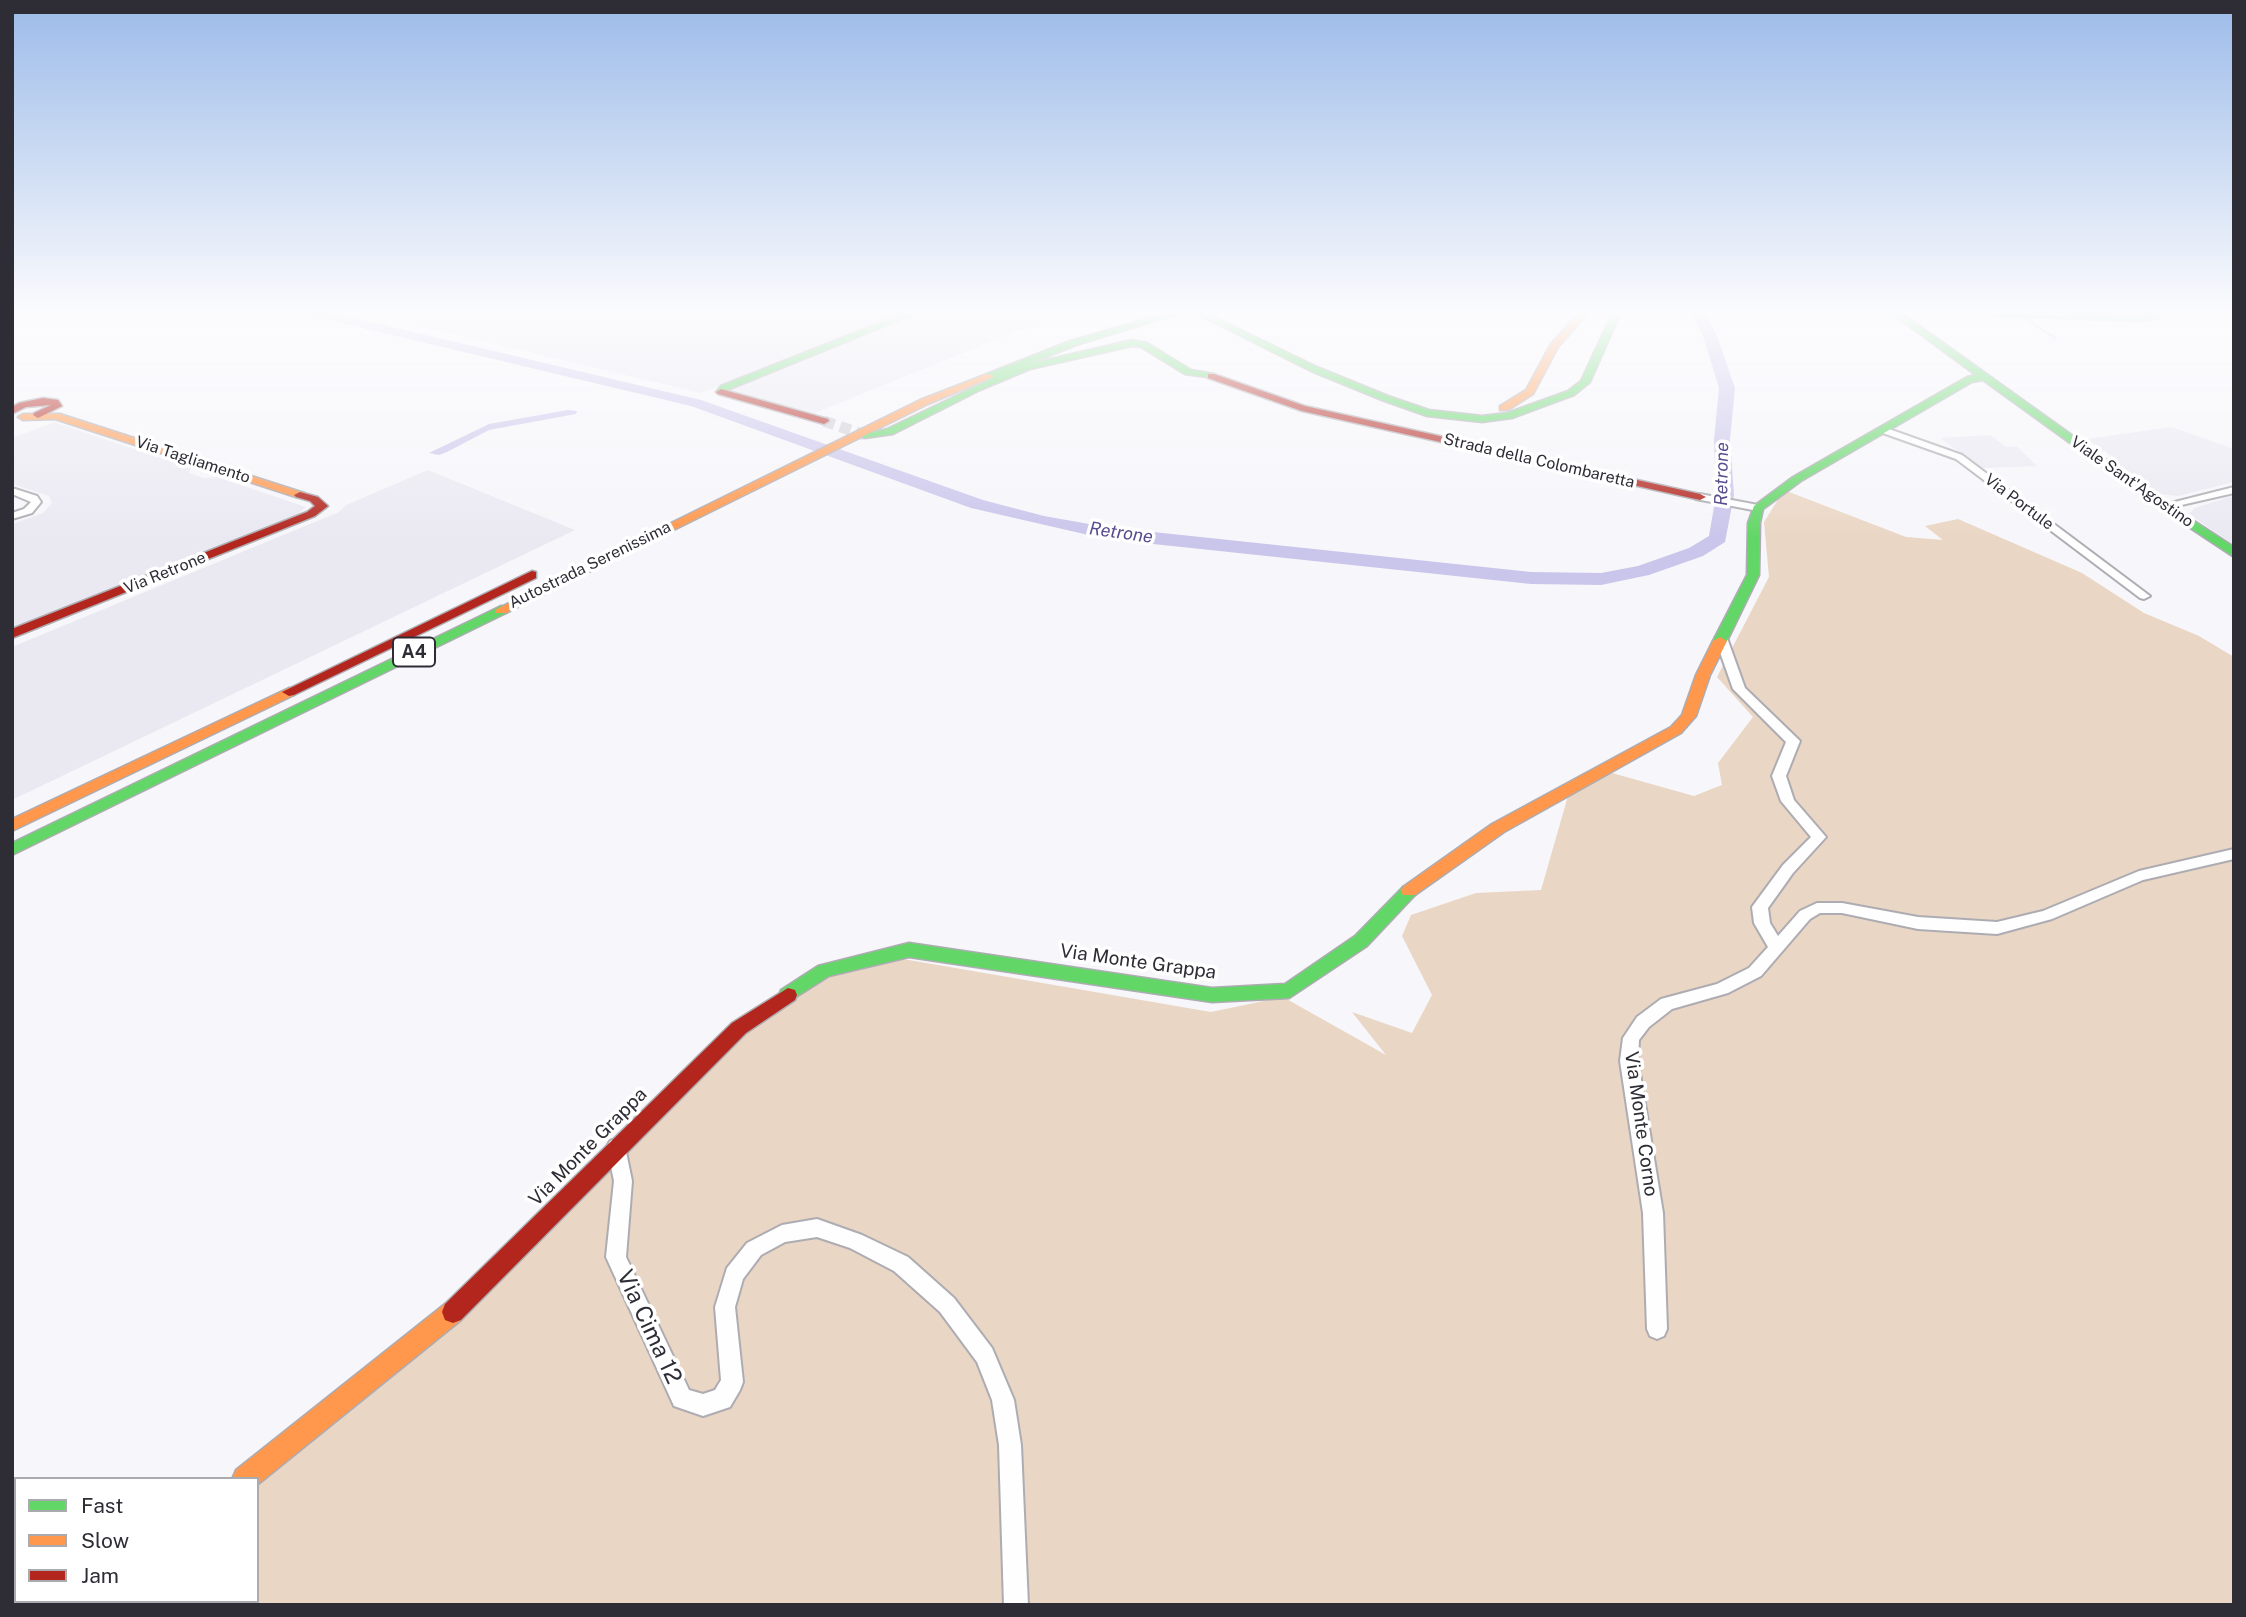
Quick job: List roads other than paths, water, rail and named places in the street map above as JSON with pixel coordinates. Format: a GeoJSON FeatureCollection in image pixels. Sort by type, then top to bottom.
{"type":"FeatureCollection","features":[{"type":"Feature","properties":{"kind":"main road"},"geometry":{"type":"LineString","coordinates":[[725,387],[721,392],[824,428]]}},
{"type":"Feature","properties":{"kind":"main road","name":"Autostrada Serenissima"},"geometry":{"type":"LineString","coordinates":[[629,528],[799,448],[824,428],[927,387]]}},
{"type":"Feature","properties":{"kind":"main road","name":"Autostrada Serenissima"},"geometry":{"type":"LineString","coordinates":[[12,850],[958,387]]}},
{"type":"Feature","properties":{"kind":"main road","name":"Strada della Colombaretta"},"geometry":{"type":"LineString","coordinates":[[865,435],[889,432],[978,387]]}},
{"type":"Feature","properties":{"kind":"main road","name":"Strada della Colombaretta"},"geometry":{"type":"LineString","coordinates":[[1247,387],[1302,408],[1700,497]]}},
{"type":"Feature","properties":{"kind":"main road"},"geometry":{"type":"LineString","coordinates":[[1360,387],[1427,414],[1482,419],[1508,416],[1548,403],[1578,387]]}},
{"type":"Feature","properties":{"kind":"main road"},"geometry":{"type":"LineString","coordinates":[[1372,387],[1440,410],[1476,412],[1508,407],[1532,387]]}},
{"type":"Feature","properties":{"kind":"main road"},"geometry":{"type":"LineString","coordinates":[[1750,507],[1956,387]]}},
{"type":"Feature","properties":{"kind":"main road","name":"Viale Sant'Agostino"},"geometry":{"type":"LineString","coordinates":[[2000,387],[2164,506],[2234,553]]}},
{"type":"Feature","properties":{"kind":"main road","name":"Via Tagliamento"},"geometry":{"type":"LineString","coordinates":[[17,408],[54,402],[57,406],[55,412],[314,499],[322,506],[317,511]]}},
{"type":"Feature","properties":{"kind":"main road","name":"Via Monte Grappa"},"geometry":{"type":"LineString","coordinates":[[247,1477],[450,1314],[739,1028],[824,971],[909,950],[1212,995],[1289,991],[1361,941],[1413,887],[1498,828],[1676,730],[1689,716],[1703,675],[1753,575],[1754,523],[1750,507]]}},
{"type":"Feature","properties":{"kind":"main road","name":"Via Retrone"},"geometry":{"type":"LineString","coordinates":[[12,634],[317,511]]}},
{"type":"Feature","properties":{"kind":"main road","name":"Autostrada Serenissima"},"geometry":{"type":"LineString","coordinates":[[12,825],[543,569]]}},
{"type":"Feature","properties":{"kind":"street","name":"Via Portule"},"geometry":{"type":"LineString","coordinates":[[1883,430],[1959,457],[2144,596]]}},
{"type":"Feature","properties":{"kind":"street"},"geometry":{"type":"LineString","coordinates":[[2164,506],[2234,490]]}},
{"type":"Feature","properties":{"kind":"street"},"geometry":{"type":"LineString","coordinates":[[12,491],[36,502],[28,511],[12,516]]}},
{"type":"Feature","properties":{"kind":"street"},"geometry":{"type":"LineString","coordinates":[[1700,497],[1750,507]]}},
{"type":"Feature","properties":{"kind":"street"},"geometry":{"type":"LineString","coordinates":[[1721,638],[1739,689],[1793,741],[1779,776],[1787,801],[1819,837],[1788,869],[1760,907],[1762,923],[1777,948]]}},
{"type":"Feature","properties":{"kind":"street","name":"Via Monte Corno"},"geometry":{"type":"LineString","coordinates":[[1657,1329],[1653,1213],[1629,1061],[1631,1038],[1643,1022],[1667,1004],[1722,989],[1755,972],[1805,915],[1817,908],[1842,908],[1918,923],[1997,928],[2047,915],[2138,876],[2234,854]]}},
{"type":"Feature","properties":{"kind":"street","name":"Via Cima 12"},"geometry":{"type":"LineString","coordinates":[[616,1147],[623,1181],[616,1257],[682,1398],[703,1405],[722,1399],[732,1382],[725,1307],[734,1275],[754,1249],[782,1234],[817,1228],[855,1241],[901,1264],[947,1305],[985,1355],[1003,1400],[1010,1445],[1016,1605]]}},
{"type":"Feature","properties":{"kind":"waterway","name":"Retrone"},"geometry":{"type":"LineString","coordinates":[[630,387],[696,403],[977,504],[1044,521],[1106,533],[1531,578],[1601,579],[1642,571],[1696,552],[1718,538],[1725,495],[1722,440],[1727,387]]}},
{"type":"Feature","properties":{"kind":"tunnel"},"geometry":{"type":"LineString","coordinates":[[824,421],[865,435]]}}]}
